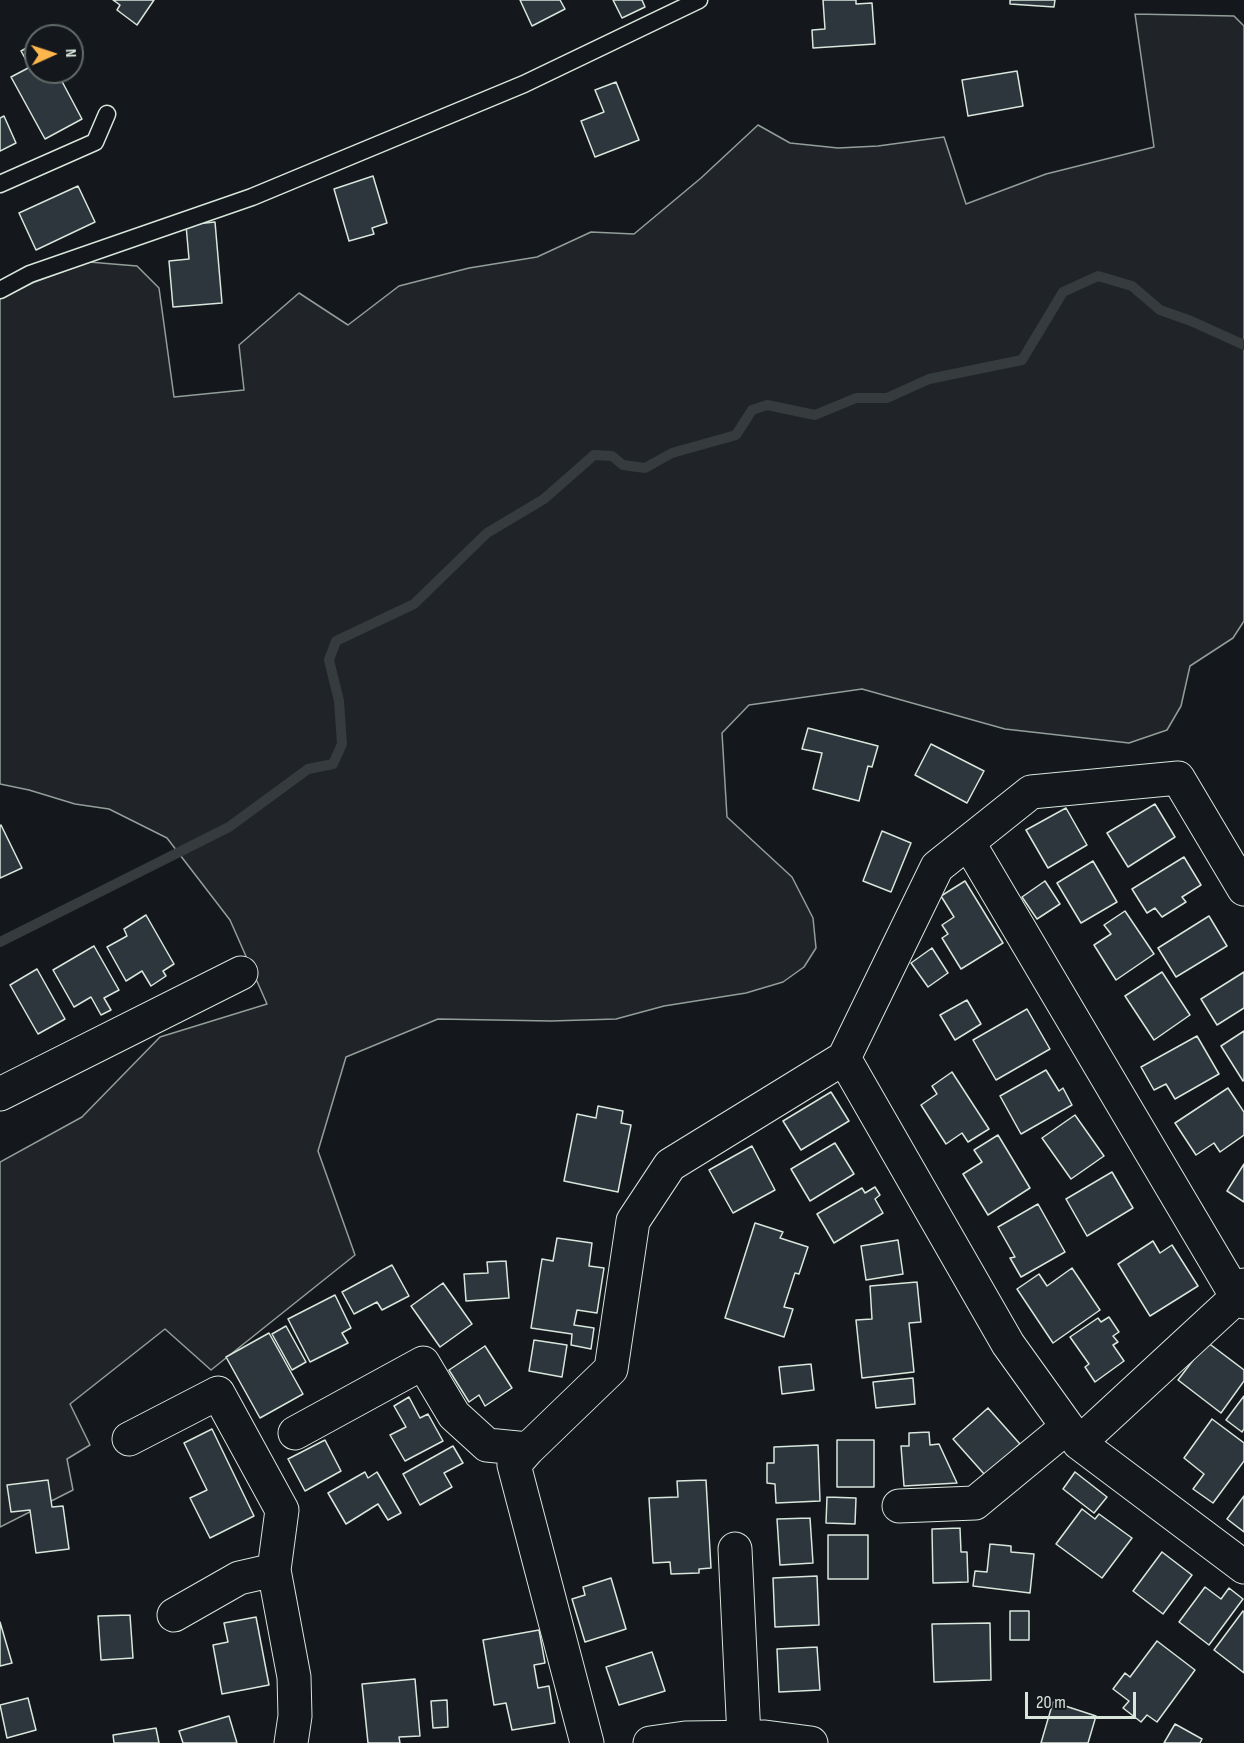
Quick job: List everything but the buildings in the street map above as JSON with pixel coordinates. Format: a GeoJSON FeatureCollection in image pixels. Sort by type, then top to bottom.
{"type":"FeatureCollection","features":[{"type":"Feature","properties":{"kind":"street"},"geometry":{"type":"LineString","coordinates":[[587,1743],[514,1465],[611,1369],[633,1221],[670,1166],[844,1058],[937,867],[1030,792],[1178,778],[1244,889]]}},
{"type":"Feature","properties":{"kind":"street"},"geometry":{"type":"LineString","coordinates":[[899,1506],[975,1503],[1073,1435],[1241,1295],[968,842]]}},
{"type":"Feature","properties":{"kind":"street"},"geometry":{"type":"LineString","coordinates":[[0,1094],[241,973]]}},
{"type":"Feature","properties":{"kind":"street"},"geometry":{"type":"LineString","coordinates":[[844,1058],[1008,1344],[1073,1435],[1244,1567]]}},
{"type":"Feature","properties":{"kind":"street"},"geometry":{"type":"LineString","coordinates":[[295,1433],[423,1363],[454,1415],[487,1445],[528,1449]]}},
{"type":"Feature","properties":{"kind":"street"},"geometry":{"type":"LineString","coordinates":[[129,1439],[218,1393],[282,1510],[273,1570],[294,1677],[295,1716],[291,1743]]}},
{"type":"Feature","properties":{"kind":"street"},"geometry":{"type":"LineString","coordinates":[[735,1549],[744,1737]]}},
{"type":"Feature","properties":{"kind":"street"},"geometry":{"type":"LineString","coordinates":[[174,1615],[239,1578],[273,1570]]}},
{"type":"Feature","properties":{"kind":"street"},"geometry":{"type":"LineString","coordinates":[[650,1743],[685,1738],[744,1737],[765,1737],[811,1743]]}},
{"type":"Feature","properties":{"kind":"lane"},"geometry":{"type":"LineString","coordinates":[[0,290],[30,274],[252,196],[513,89],[699,0]]}},
{"type":"Feature","properties":{"kind":"lane"},"geometry":{"type":"LineString","coordinates":[[0,184],[95,142],[107,114]]}},
{"type":"Feature","properties":{"kind":"shaded area"},"geometry":{"type":"Polygon","coordinates":[[[1135,14],[1234,16],[1244,26],[1244,621],[1233,638],[1190,666],[1181,706],[1167,730],[1129,743],[1005,729],[862,689],[749,705],[722,733],[727,817],[792,877],[813,918],[816,948],[804,967],[783,982],[746,993],[664,1006],[616,1019],[551,1021],[438,1019],[346,1057],[318,1151],[355,1255],[211,1370],[165,1329],[70,1404],[90,1445],[67,1459],[73,1490],[0,1527],[0,1162],[82,1117],[160,1037],[267,1004],[230,920],[167,838],[109,809],[75,804],[0,784],[0,299],[32,283],[89,262],[137,266],[159,288],[174,397],[244,390],[239,345],[299,293],[348,325],[399,286],[469,268],[537,257],[591,232],[634,234],[701,178],[758,125],[790,143],[838,148],[878,146],[944,137],[966,204],[1046,174],[1154,147],[1135,14]]]}},
{"type":"Feature","properties":{"kind":"waterway"},"geometry":{"type":"LineString","coordinates":[[0,942],[229,827],[308,769],[333,764],[342,744],[339,701],[329,660],[336,641],[414,604],[487,533],[544,499],[594,455],[612,456],[623,465],[645,468],[672,453],[736,435],[752,410],[767,405],[815,415],[856,398],[887,398],[929,379],[1022,360],[1063,292],[1098,276],[1132,286],[1160,310],[1244,345]]}}]}
